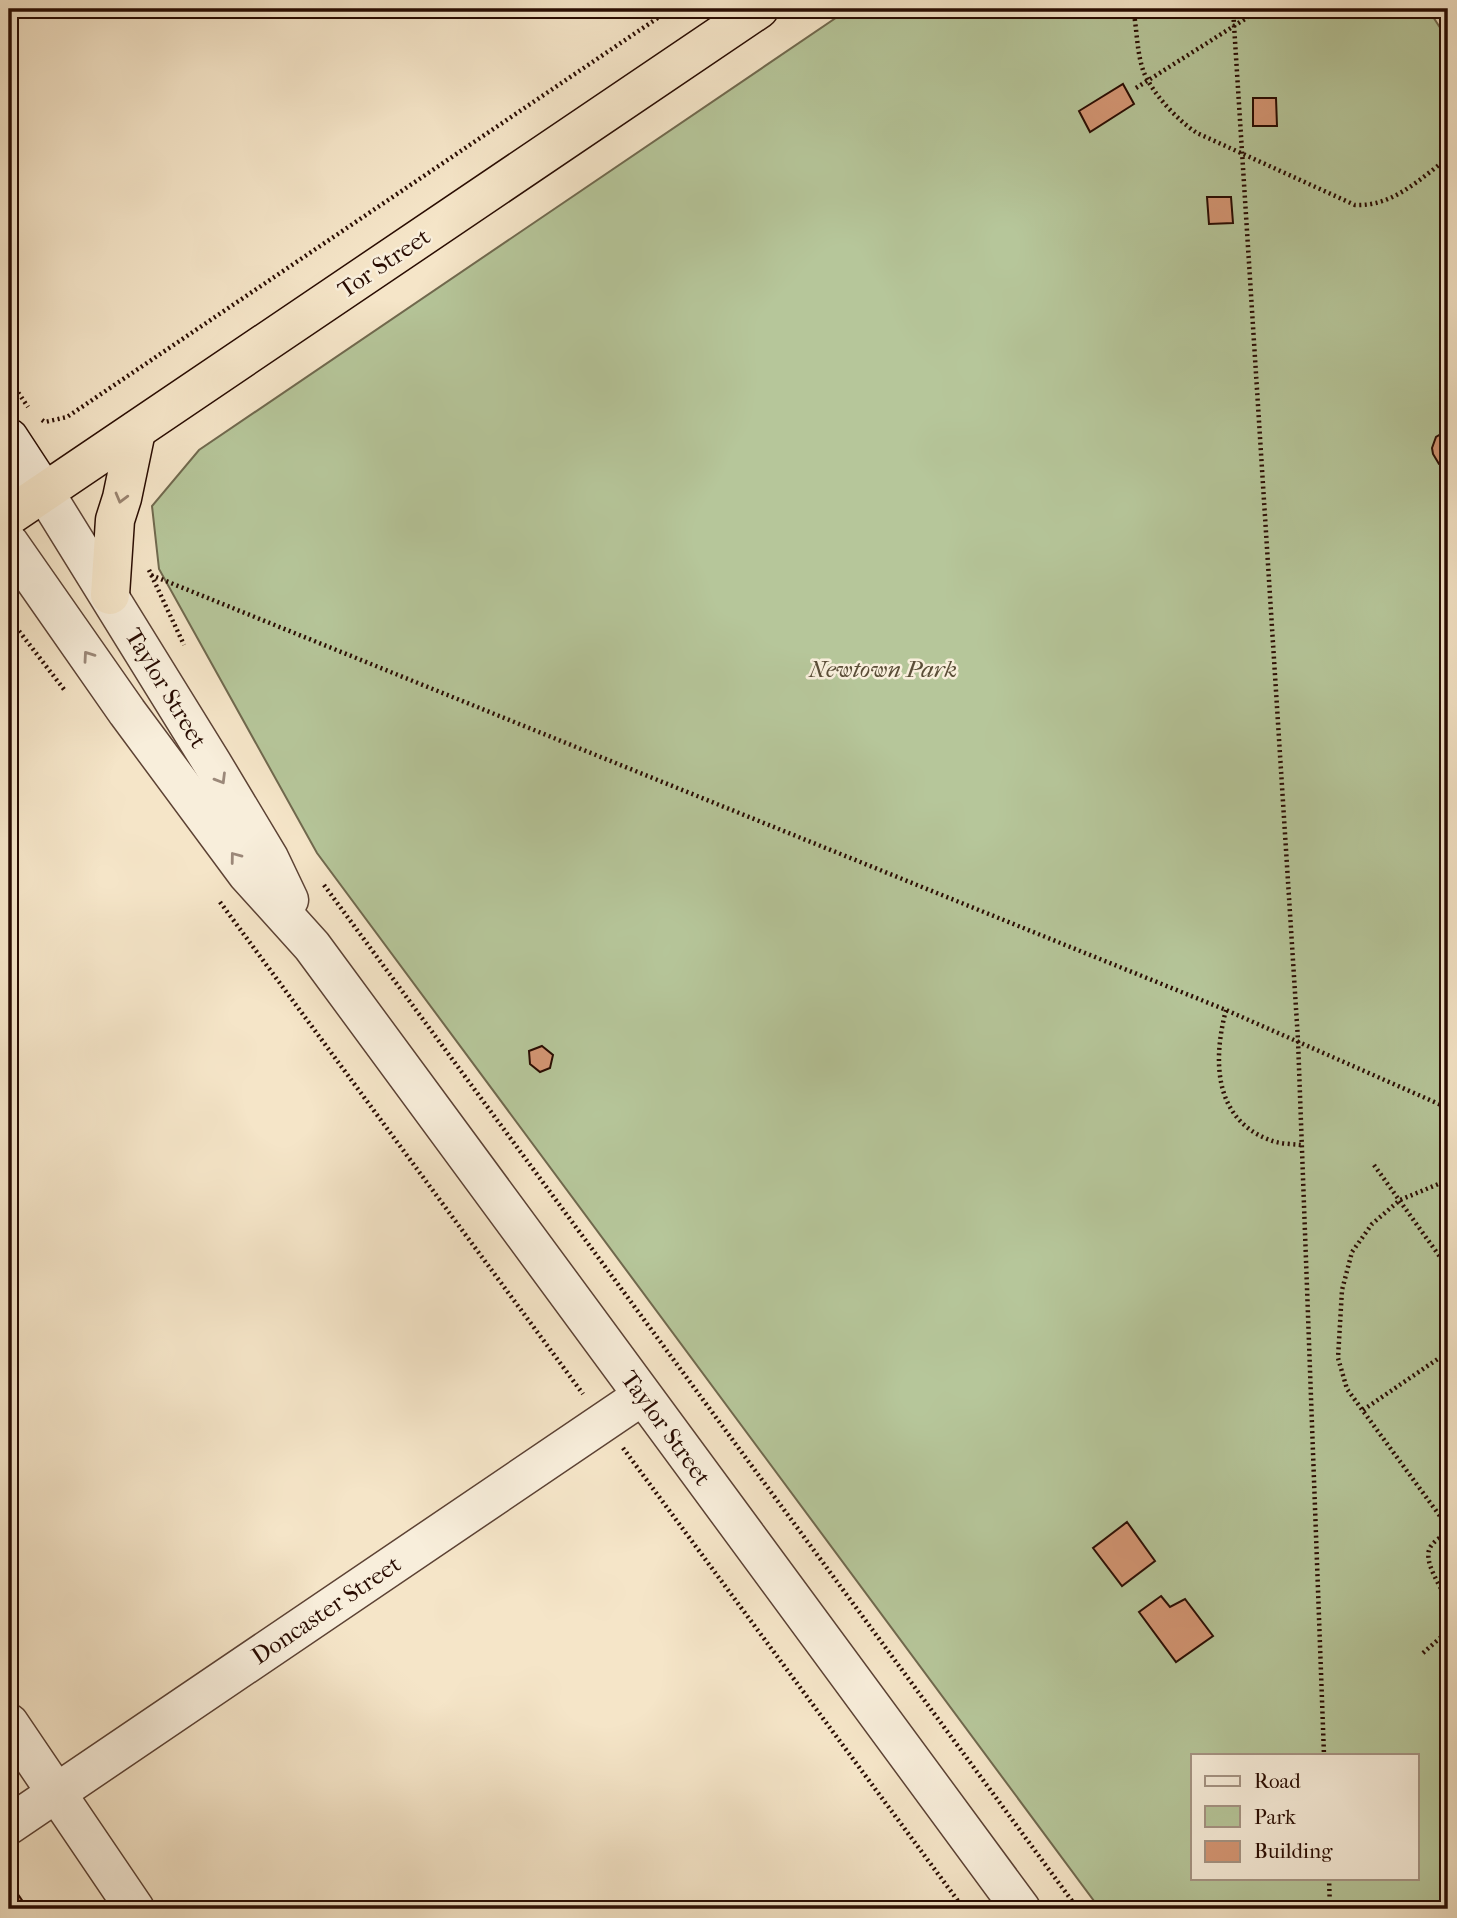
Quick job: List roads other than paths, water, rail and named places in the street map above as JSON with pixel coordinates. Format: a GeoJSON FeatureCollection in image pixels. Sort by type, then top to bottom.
{"type":"FeatureCollection","features":[{"type":"Feature","properties":{"kind":"highway","name":"Tor Street"},"geometry":{"type":"LineString","coordinates":[[9,516],[759,9]]}},
{"type":"Feature","properties":{"kind":"highway"},"geometry":{"type":"LineString","coordinates":[[110,596],[115,520],[136,431]]}},
{"type":"Feature","properties":{"kind":"street","name":"Taylor Street"},"geometry":{"type":"LineString","coordinates":[[9,438],[110,596],[269,858],[312,946]]}},
{"type":"Feature","properties":{"kind":"street","name":"Taylor Street"},"geometry":{"type":"LineString","coordinates":[[9,543],[127,712],[239,863],[312,946],[1021,1909]]}},
{"type":"Feature","properties":{"kind":"street","name":"Doncaster Street"},"geometry":{"type":"LineString","coordinates":[[9,1825],[642,1396]]}},
{"type":"Feature","properties":{"kind":"street"},"geometry":{"type":"LineString","coordinates":[[9,1723],[135,1909]]}},
{"type":"Feature","properties":{"kind":"park label","name":"Newtown Park"},"geometry":{"type":"Point","coordinates":[883,669]}}]}
